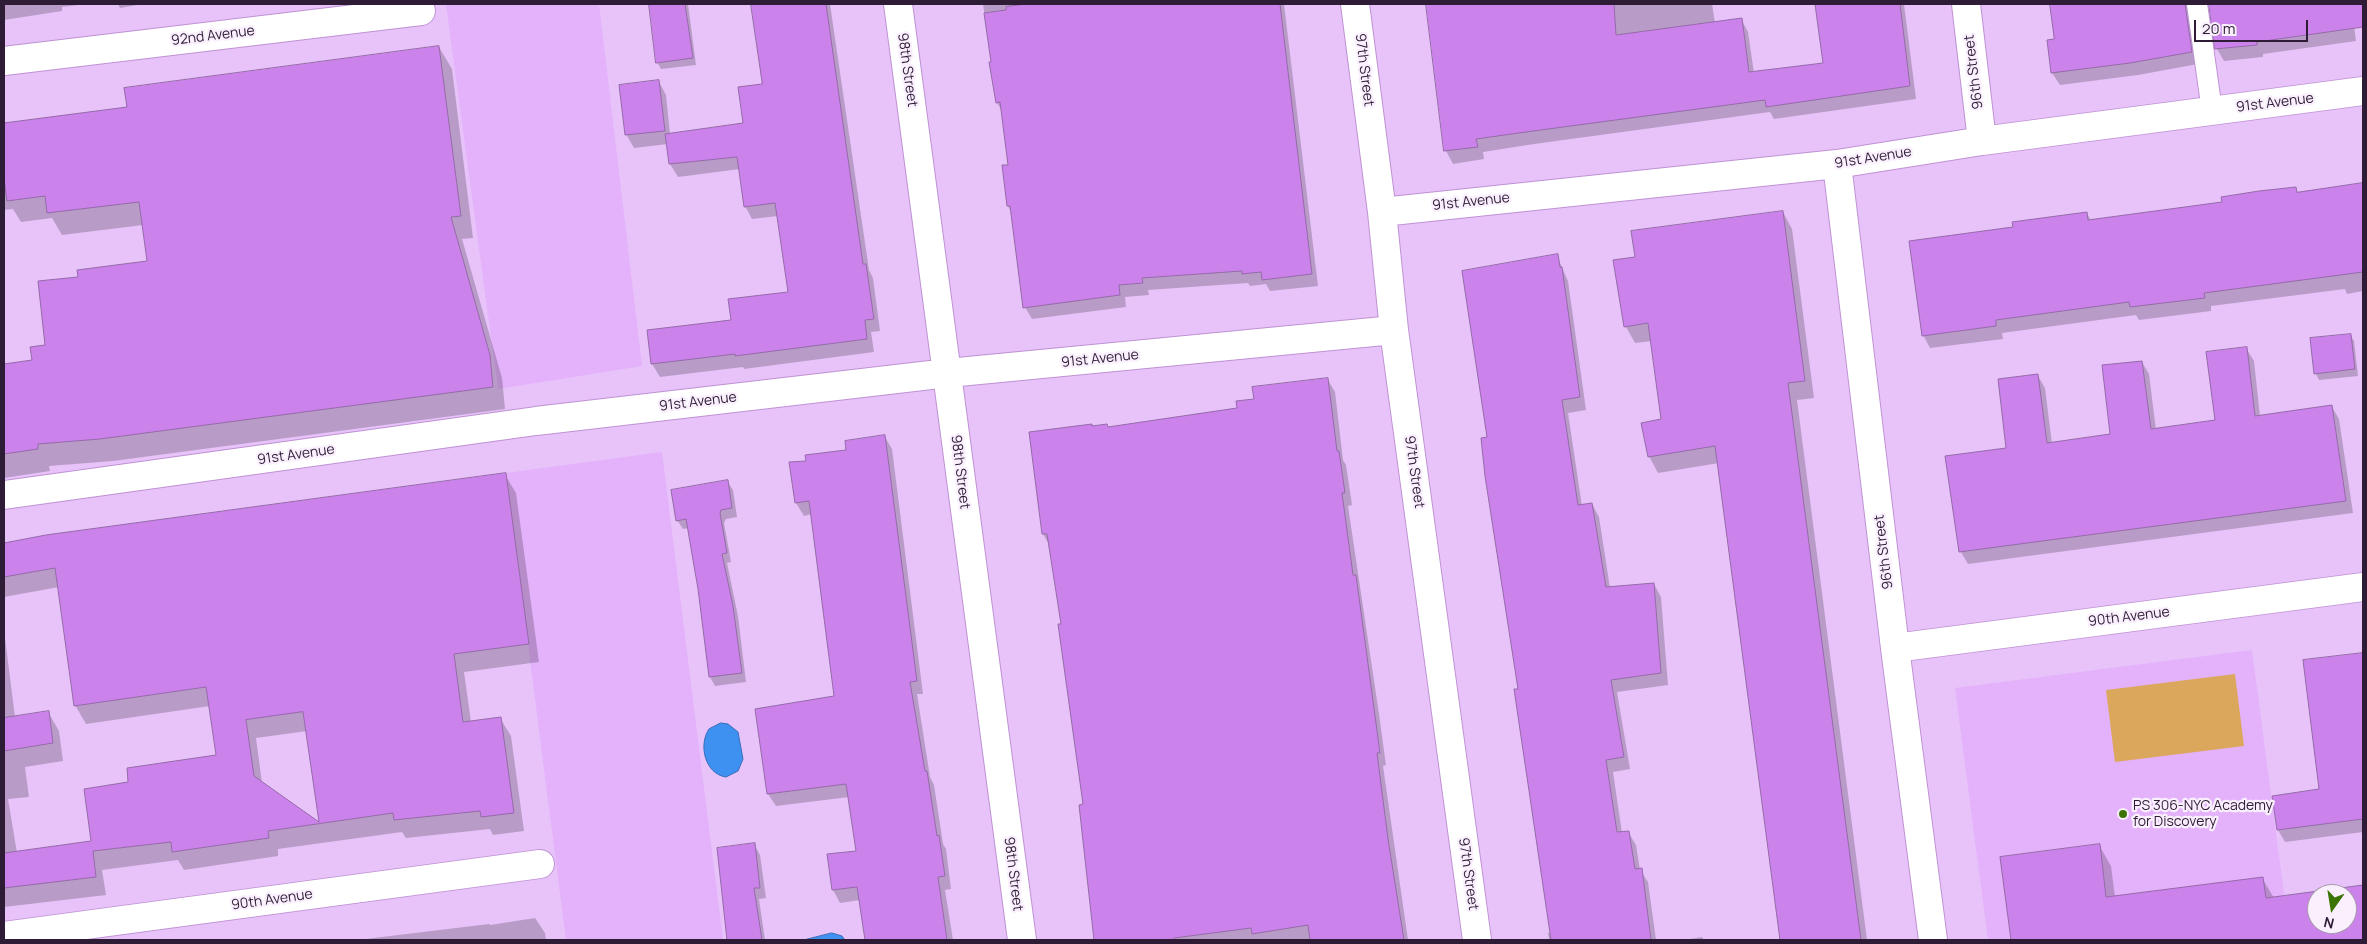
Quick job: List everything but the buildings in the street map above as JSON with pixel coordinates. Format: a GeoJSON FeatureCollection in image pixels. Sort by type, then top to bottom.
{"type":"FeatureCollection","features":[{"type":"Feature","properties":{"kind":"street","name":"98th Street"},"geometry":{"type":"LineString","coordinates":[[898,4],[1022,940]]}},
{"type":"Feature","properties":{"kind":"street","name":"97th Street"},"geometry":{"type":"LineString","coordinates":[[1355,4],[1382,212],[1394,330],[1477,940]]}},
{"type":"Feature","properties":{"kind":"street","name":"96th Street"},"geometry":{"type":"LineString","coordinates":[[1966,4],[1982,141]]}},
{"type":"Feature","properties":{"kind":"street","name":"92nd Avenue"},"geometry":{"type":"LineString","coordinates":[[4,61],[421,11]]}},
{"type":"Feature","properties":{"kind":"street","name":"91st Avenue"},"geometry":{"type":"LineString","coordinates":[[1382,212],[1837,164],[1982,141],[2363,92]]}},
{"type":"Feature","properties":{"kind":"street","name":"96th Street"},"geometry":{"type":"LineString","coordinates":[[1837,164],[1895,648],[1933,940]]}},
{"type":"Feature","properties":{"kind":"street","name":"91st Avenue"},"geometry":{"type":"LineString","coordinates":[[4,495],[536,421],[948,373],[1394,330]]}},
{"type":"Feature","properties":{"kind":"street","name":"90th Avenue"},"geometry":{"type":"LineString","coordinates":[[1895,648],[2363,587]]}},
{"type":"Feature","properties":{"kind":"street","name":"90th Avenue"},"geometry":{"type":"LineString","coordinates":[[4,936],[540,864]]}},
{"type":"Feature","properties":{"kind":"lane"},"geometry":{"type":"LineString","coordinates":[[2197,4],[2212,111]]}},
{"type":"Feature","properties":{"kind":"shaded area"},"geometry":{"type":"Polygon","coordinates":[[[446,4],[599,4],[642,366],[498,389],[446,4]]]}},
{"type":"Feature","properties":{"kind":"shaded area"},"geometry":{"type":"Polygon","coordinates":[[[662,452],[723,940],[566,940],[506,473],[662,452]]]}},
{"type":"Feature","properties":{"kind":"shaded area","name":"PS 306-NYC Academy for Discovery"},"geometry":{"type":"Polygon","coordinates":[[[2252,650],[2290,940],[1988,940],[1955,688],[2252,650]]]}},
{"type":"Feature","properties":{"kind":"shaded area"},"geometry":{"type":"Polygon","coordinates":[[[2235,674],[2244,746],[2115,762],[2106,690],[2235,674]]]}},
{"type":"Feature","properties":{"kind":"water"},"geometry":{"type":"Polygon","coordinates":[[[721,723],[728,724],[738,732],[743,759],[738,771],[726,777],[719,775],[708,765],[704,750],[704,743],[709,729],[721,723]]]}},
{"type":"Feature","properties":{"kind":"water"},"geometry":{"type":"Polygon","coordinates":[[[832,933],[842,936],[845,940],[804,940],[832,933]]]}},
{"type":"Feature","properties":{"kind":"place","name":"PS 306-NYC Academy for Discovery"},"geometry":{"type":"Point","coordinates":[2123,814]}}]}
